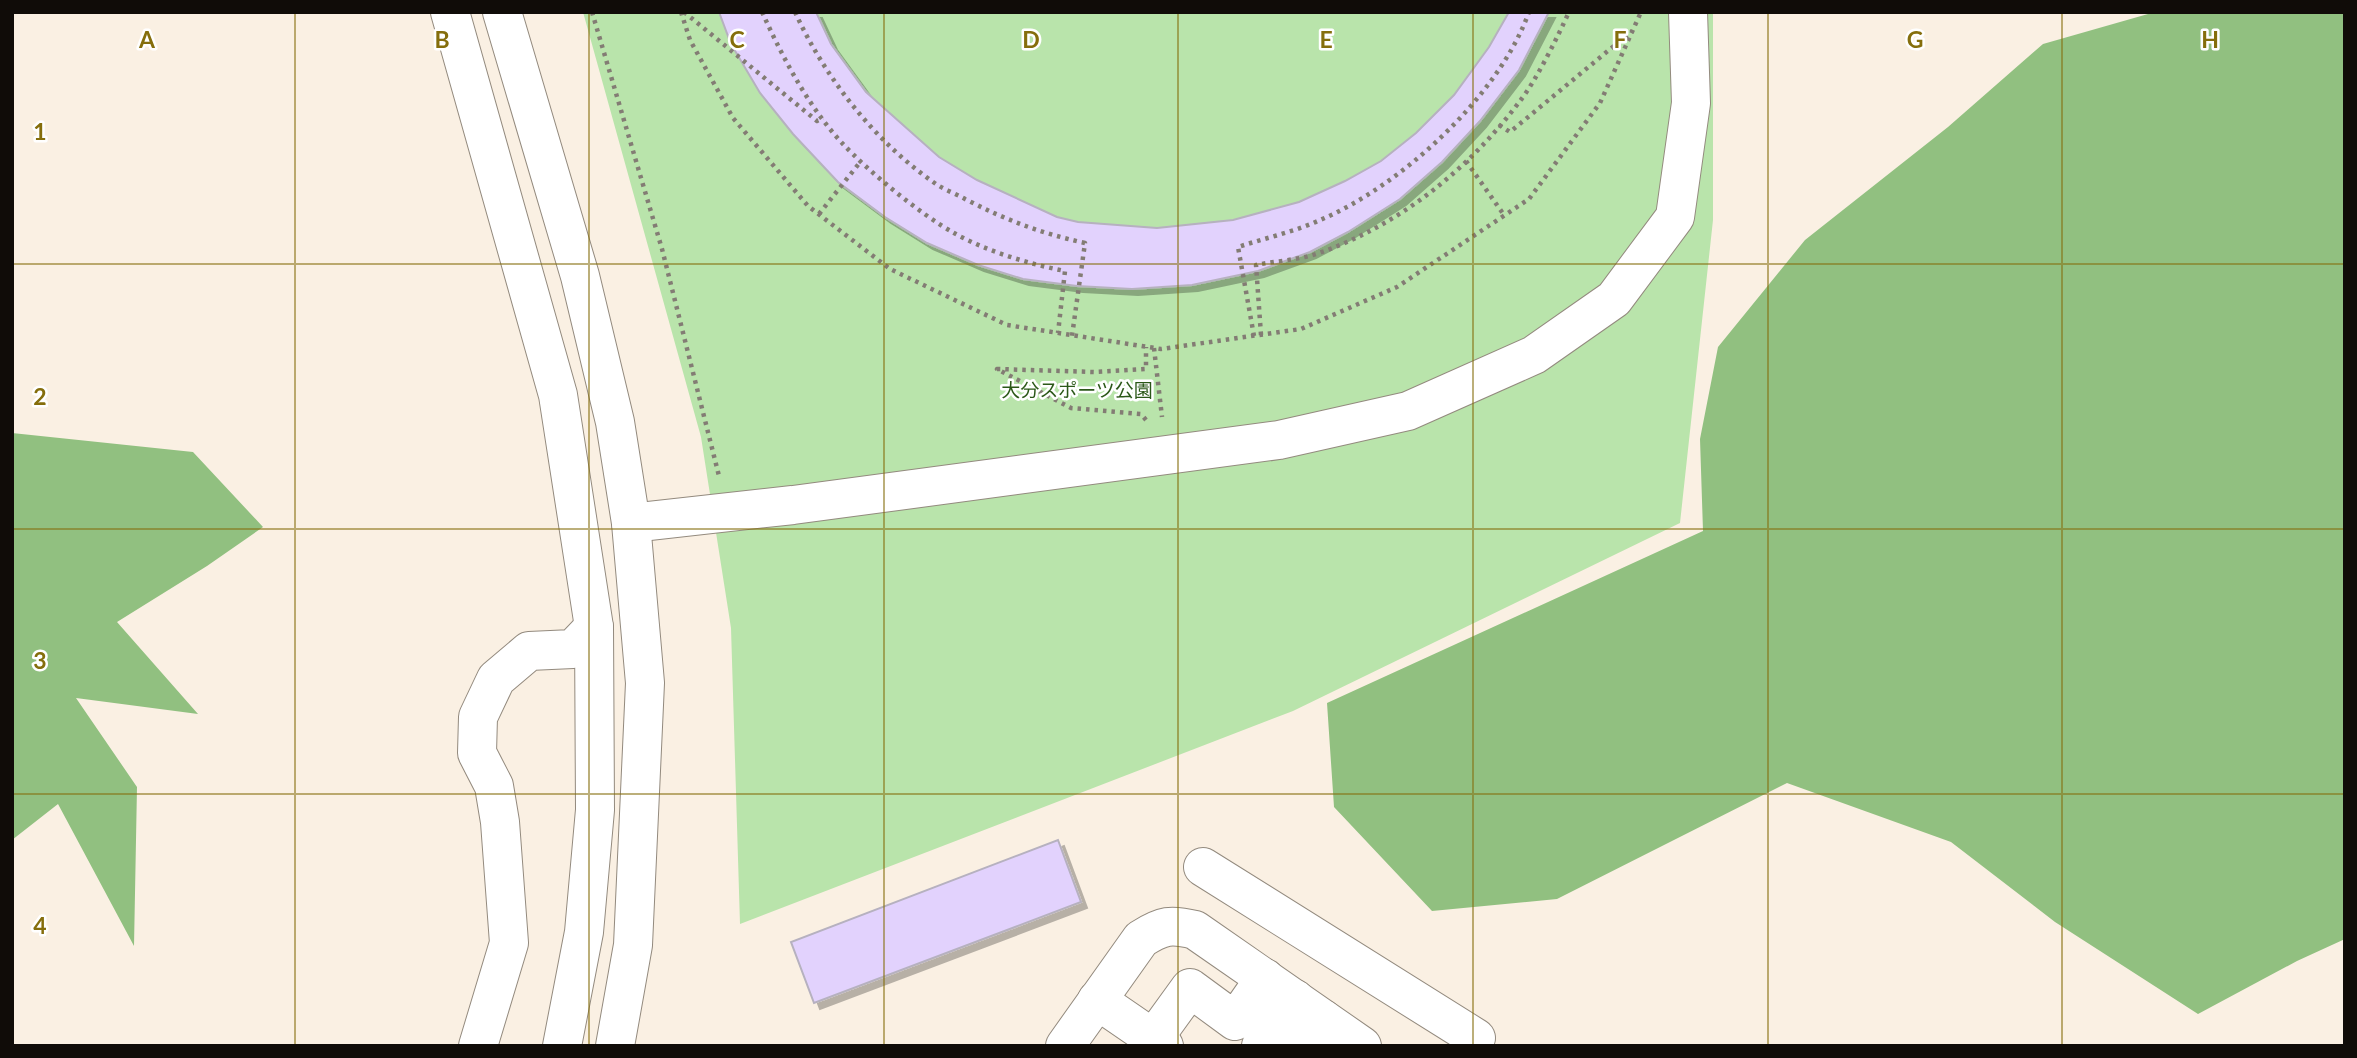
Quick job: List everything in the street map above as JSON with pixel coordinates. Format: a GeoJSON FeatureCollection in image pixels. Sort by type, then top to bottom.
{"type":"FeatureCollection","features":[{"type":"Feature","properties":{"kind":"street"},"geometry":{"type":"LineString","coordinates":[[450,12],[558,396],[594,627],[595,810],[584,932],[562,1046]]}},
{"type":"Feature","properties":{"kind":"street"},"geometry":{"type":"LineString","coordinates":[[502,12],[580,276],[615,422],[631,523],[645,683],[632,945],[615,1046]]}},
{"type":"Feature","properties":{"kind":"street"},"geometry":{"type":"LineString","coordinates":[[631,523],[793,505],[1279,440],[1408,411],[1534,355],[1614,299],[1675,217],[1691,103],[1688,12]]}},
{"type":"Feature","properties":{"kind":"street"},"geometry":{"type":"LineString","coordinates":[[478,1046],[509,943],[500,822],[494,786],[477,753],[478,717],[496,680],[529,652],[573,649],[594,627]]}},
{"type":"Feature","properties":{"kind":"street"},"geometry":{"type":"LineString","coordinates":[[1203,866],[1476,1038]]}},
{"type":"Feature","properties":{"kind":"street"},"geometry":{"type":"LineString","coordinates":[[1065,1046],[1142,939],[1158,928],[1174,925],[1195,930],[1296,1010],[1362,1046]]}},
{"type":"Feature","properties":{"kind":"street"},"geometry":{"type":"LineString","coordinates":[[1097,1000],[1146,1040],[1190,988],[1235,1021],[1296,1010]]}},
{"type":"Feature","properties":{"kind":"street"},"geometry":{"type":"LineString","coordinates":[[1261,1046],[1296,1010]]}},
{"type":"Feature","properties":{"kind":"path"},"geometry":{"type":"LineString","coordinates":[[592,12],[662,249],[720,481]]}},
{"type":"Feature","properties":{"kind":"path"},"geometry":{"type":"LineString","coordinates":[[682,12],[817,121],[823,118]]}},
{"type":"Feature","properties":{"kind":"path"},"geometry":{"type":"LineString","coordinates":[[682,12],[690,40],[733,118],[808,206],[890,269],[1007,325],[1161,349],[1301,329],[1398,287],[1529,199],[1600,103],[1641,12]]}},
{"type":"Feature","properties":{"kind":"path"},"geometry":{"type":"LineString","coordinates":[[762,12],[786,64],[823,118],[861,161],[910,202],[955,234],[1029,264],[1065,271],[1058,333]]}},
{"type":"Feature","properties":{"kind":"path"},"geometry":{"type":"LineString","coordinates":[[795,12],[809,43],[847,96],[888,144],[937,185],[1044,234],[1085,243],[1072,336]]}},
{"type":"Feature","properties":{"kind":"path"},"geometry":{"type":"LineString","coordinates":[[1254,336],[1238,247],[1319,221],[1370,195],[1435,144],[1497,74],[1529,12]]}},
{"type":"Feature","properties":{"kind":"path"},"geometry":{"type":"LineString","coordinates":[[1261,335],[1256,265],[1317,254],[1382,225],[1446,181],[1522,100],[1569,12]]}},
{"type":"Feature","properties":{"kind":"path"},"geometry":{"type":"LineString","coordinates":[[1499,125],[1510,132],[1633,30]]}},
{"type":"Feature","properties":{"kind":"path"},"geometry":{"type":"LineString","coordinates":[[818,214],[861,161]]}},
{"type":"Feature","properties":{"kind":"path"},"geometry":{"type":"LineString","coordinates":[[1466,161],[1504,215]]}},
{"type":"Feature","properties":{"kind":"path"},"geometry":{"type":"LineString","coordinates":[[1146,347],[1146,369],[1094,372],[997,369],[1071,408],[1141,414],[1149,424]]}},
{"type":"Feature","properties":{"kind":"path"},"geometry":{"type":"LineString","coordinates":[[1154,348],[1162,421]]}},
{"type":"Feature","properties":{"kind":"green space","name":"大分スポーツ公園"},"geometry":{"type":"Polygon","coordinates":[[[583,12],[1713,12],[1713,220],[1680,523],[1293,711],[740,924],[731,628],[701,437],[583,12]]]}},
{"type":"Feature","properties":{"kind":"green space"},"geometry":{"type":"Polygon","coordinates":[[[2155,12],[2345,12],[2345,939],[2297,961],[2198,1014],[2055,922],[1951,842],[1787,783],[1557,899],[1432,911],[1334,807],[1327,703],[1703,531],[1700,439],[1718,347],[1805,240],[1948,127],[2043,44],[2155,12]]]}},
{"type":"Feature","properties":{"kind":"green space"},"geometry":{"type":"Polygon","coordinates":[[[12,433],[193,452],[263,527],[207,566],[117,622],[198,714],[76,698],[137,787],[134,946],[58,804],[12,840],[12,433]]]}},
{"type":"Feature","properties":{"kind":"building"},"geometry":{"type":"Polygon","coordinates":[[[719,12],[816,12],[831,44],[866,92],[939,157],[977,180],[1057,217],[1078,222],[1157,228],[1233,220],[1299,202],[1345,181],[1381,161],[1416,133],[1454,95],[1489,47],[1509,12],[1549,12],[1519,70],[1480,121],[1442,162],[1400,199],[1310,252],[1258,271],[1192,285],[1132,289],[1023,279],[978,265],[927,243],[885,217],[838,182],[793,134],[760,93],[731,44],[719,12]]]}},
{"type":"Feature","properties":{"kind":"building"},"geometry":{"type":"Polygon","coordinates":[[[1058,840],[1081,902],[814,1003],[791,942],[1058,840]]]}}]}
